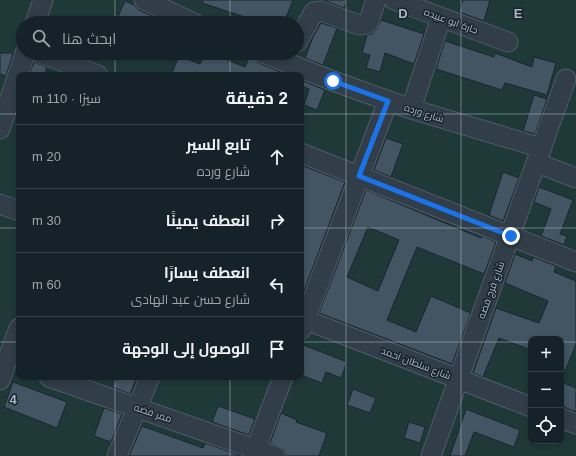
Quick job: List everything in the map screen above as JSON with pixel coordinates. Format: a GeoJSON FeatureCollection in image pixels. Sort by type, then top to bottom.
{"type":"FeatureCollection","features":[{"type":"Feature","properties":{"kind":"street"},"geometry":{"type":"LineString","coordinates":[[37,16],[42,0]]}},
{"type":"Feature","properties":{"kind":"street"},"geometry":{"type":"LineString","coordinates":[[144,0],[179,16]]}},
{"type":"Feature","properties":{"kind":"street"},"geometry":{"type":"LineString","coordinates":[[304,28],[312,13],[321,10],[363,25],[369,21],[376,0]]}},
{"type":"Feature","properties":{"kind":"street","name":"حارة ابو عبيده"},"geometry":{"type":"LineString","coordinates":[[394,0],[508,42]]}},
{"type":"Feature","properties":{"kind":"street"},"geometry":{"type":"LineString","coordinates":[[411,109],[441,18]]}},
{"type":"Feature","properties":{"kind":"street"},"geometry":{"type":"LineString","coordinates":[[19,72],[23,60]]}},
{"type":"Feature","properties":{"kind":"street"},"geometry":{"type":"LineString","coordinates":[[58,60],[90,72]]}},
{"type":"Feature","properties":{"kind":"street","name":"شارع ورده"},"geometry":{"type":"LineString","coordinates":[[278,61],[540,156],[576,178]]}},
{"type":"Feature","properties":{"kind":"street","name":"شارع فرج فضه"},"geometry":{"type":"LineString","coordinates":[[431,456],[540,156],[566,79]]}},
{"type":"Feature","properties":{"kind":"street"},"geometry":{"type":"LineString","coordinates":[[0,130],[16,81]]}},
{"type":"Feature","properties":{"kind":"street"},"geometry":{"type":"LineString","coordinates":[[304,318],[388,101]]}},
{"type":"Feature","properties":{"kind":"street"},"geometry":{"type":"LineString","coordinates":[[304,154],[576,262]]}},
{"type":"Feature","properties":{"kind":"street"},"geometry":{"type":"LineString","coordinates":[[0,204],[16,210]]}},
{"type":"Feature","properties":{"kind":"street","name":"شارع سلطان احمد"},"geometry":{"type":"LineString","coordinates":[[304,324],[459,379],[528,406]]}},
{"type":"Feature","properties":{"kind":"street"},"geometry":{"type":"LineString","coordinates":[[0,380],[8,363],[16,338]]}},
{"type":"Feature","properties":{"kind":"street","name":"ممر فضه"},"geometry":{"type":"LineString","coordinates":[[58,380],[255,452],[275,456]]}},
{"type":"Feature","properties":{"kind":"street"},"geometry":{"type":"LineString","coordinates":[[117,456],[149,380]]}},
{"type":"Feature","properties":{"kind":"street"},"geometry":{"type":"LineString","coordinates":[[255,452],[282,380]]}},
{"type":"Feature","properties":{"kind":"street"},"geometry":{"type":"LineString","coordinates":[[564,419],[576,424]]}},
{"type":"Feature","properties":{"kind":"green space"},"geometry":{"type":"Polygon","coordinates":[[[0,0],[576,0],[576,456],[0,456],[0,0]]]}},
{"type":"Feature","properties":{"kind":"building"},"geometry":{"type":"Polygon","coordinates":[[[203,0],[293,0],[287,16],[242,16],[202,3],[203,0]]]}},
{"type":"Feature","properties":{"kind":"building"},"geometry":{"type":"Polygon","coordinates":[[[326,0],[347,0],[344,8],[326,0]]]}},
{"type":"Feature","properties":{"kind":"building"},"geometry":{"type":"Polygon","coordinates":[[[463,0],[490,0],[484,21],[459,12],[463,0]]]}},
{"type":"Feature","properties":{"kind":"building"},"geometry":{"type":"Polygon","coordinates":[[[125,1],[152,16],[118,16],[125,1]]]}},
{"type":"Feature","properties":{"kind":"building"},"geometry":{"type":"Polygon","coordinates":[[[381,20],[424,34],[414,64],[385,53],[380,72],[366,68],[370,55],[362,53],[367,35],[372,34],[376,30],[381,20]]]}},
{"type":"Feature","properties":{"kind":"building"},"geometry":{"type":"Polygon","coordinates":[[[321,23],[337,28],[323,65],[305,58],[313,37],[321,23]]]}},
{"type":"Feature","properties":{"kind":"building"},"geometry":{"type":"Polygon","coordinates":[[[445,41],[494,57],[495,53],[532,67],[534,57],[556,63],[547,95],[505,83],[502,90],[436,69],[445,41]]]}},
{"type":"Feature","properties":{"kind":"building"},"geometry":{"type":"Polygon","coordinates":[[[0,53],[13,53],[6,76],[0,74],[0,53]]]}},
{"type":"Feature","properties":{"kind":"building"},"geometry":{"type":"Polygon","coordinates":[[[177,60],[190,60],[200,64],[202,60],[228,60],[245,67],[248,60],[255,60],[281,72],[172,72],[177,60]]]}},
{"type":"Feature","properties":{"kind":"building"},"geometry":{"type":"Polygon","coordinates":[[[34,62],[47,67],[45,72],[30,72],[34,62]]]}},
{"type":"Feature","properties":{"kind":"building"},"geometry":{"type":"Polygon","coordinates":[[[304,81],[325,90],[317,110],[304,105],[309,89],[304,87],[304,81]]]}},
{"type":"Feature","properties":{"kind":"building"},"geometry":{"type":"Polygon","coordinates":[[[534,95],[547,99],[535,134],[523,131],[534,95]]]}},
{"type":"Feature","properties":{"kind":"building"},"geometry":{"type":"Polygon","coordinates":[[[386,138],[403,144],[391,177],[374,170],[386,138]]]}},
{"type":"Feature","properties":{"kind":"building"},"geometry":{"type":"Polygon","coordinates":[[[304,166],[345,182],[304,291],[304,166]]]}},
{"type":"Feature","properties":{"kind":"building"},"geometry":{"type":"Polygon","coordinates":[[[503,172],[519,178],[503,221],[489,215],[503,172]]]}},
{"type":"Feature","properties":{"kind":"building"},"geometry":{"type":"Polygon","coordinates":[[[539,187],[573,200],[560,234],[567,236],[564,245],[541,236],[551,209],[534,202],[539,187]]]}},
{"type":"Feature","properties":{"kind":"building"},"geometry":{"type":"Polygon","coordinates":[[[366,190],[481,238],[482,236],[496,242],[484,274],[417,247],[387,320],[416,332],[431,296],[471,313],[452,364],[319,313],[366,190]],[[368,227],[347,277],[378,291],[399,240],[368,227]]]}},
{"type":"Feature","properties":{"kind":"building"},"geometry":{"type":"Polygon","coordinates":[[[515,254],[532,261],[533,257],[556,266],[554,272],[576,281],[576,344],[564,374],[564,336],[528,336],[528,349],[499,338],[483,377],[473,373],[496,308],[539,323],[548,301],[505,283],[515,254]]]}},
{"type":"Feature","properties":{"kind":"building"},"geometry":{"type":"Polygon","coordinates":[[[304,345],[347,362],[341,378],[326,372],[322,383],[304,376],[304,345]]]}},
{"type":"Feature","properties":{"kind":"building"},"geometry":{"type":"Polygon","coordinates":[[[116,380],[136,380],[130,394],[112,387],[116,380]]]}},
{"type":"Feature","properties":{"kind":"building"},"geometry":{"type":"Polygon","coordinates":[[[13,382],[67,402],[57,428],[4,407],[13,382]]]}},
{"type":"Feature","properties":{"kind":"building"},"geometry":{"type":"Polygon","coordinates":[[[564,383],[576,388],[576,412],[564,407],[564,383]]]}},
{"type":"Feature","properties":{"kind":"building"},"geometry":{"type":"Polygon","coordinates":[[[353,389],[376,398],[370,413],[347,405],[353,389]]]}},
{"type":"Feature","properties":{"kind":"building"},"geometry":{"type":"Polygon","coordinates":[[[218,406],[255,419],[249,435],[212,422],[218,406]]]}},
{"type":"Feature","properties":{"kind":"building"},"geometry":{"type":"Polygon","coordinates":[[[104,408],[122,414],[111,442],[94,436],[104,408]]]}},
{"type":"Feature","properties":{"kind":"building"},"geometry":{"type":"Polygon","coordinates":[[[466,409],[520,430],[514,447],[474,432],[465,456],[450,456],[466,409]]]}},
{"type":"Feature","properties":{"kind":"building"},"geometry":{"type":"Polygon","coordinates":[[[281,413],[297,420],[296,422],[327,433],[319,456],[286,456],[283,449],[270,443],[281,413]]]}},
{"type":"Feature","properties":{"kind":"building"},"geometry":{"type":"Polygon","coordinates":[[[409,422],[425,427],[420,443],[404,438],[409,422]]]}},
{"type":"Feature","properties":{"kind":"building"},"geometry":{"type":"Polygon","coordinates":[[[142,426],[203,448],[205,443],[242,456],[129,456],[142,426]]]}},
{"type":"Feature","properties":{"kind":"route"},"geometry":{"type":"LineString","coordinates":[[333,81],[388,101],[359,176],[511,236]]}}]}
